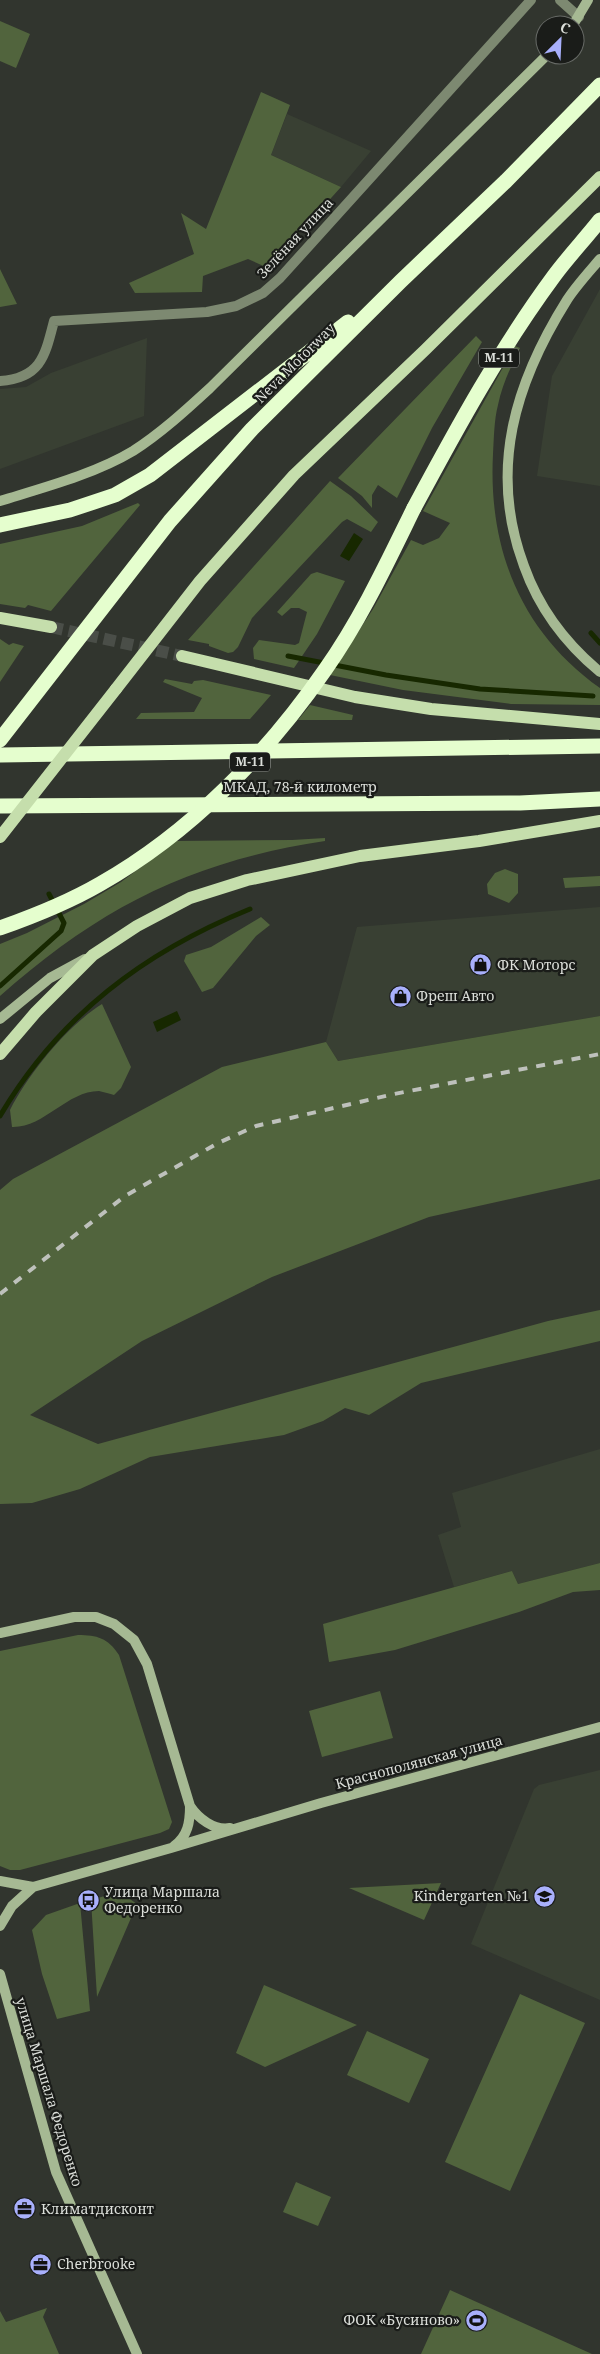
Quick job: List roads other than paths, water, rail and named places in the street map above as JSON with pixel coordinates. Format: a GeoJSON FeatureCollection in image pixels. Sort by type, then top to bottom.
{"type":"FeatureCollection","features":[{"type":"Feature","properties":{"kind":"highway","name":"Neva Motorway"},"geometry":{"type":"LineString","coordinates":[[0,740],[176,514],[252,429],[401,281],[506,181],[600,85]]}},
{"type":"Feature","properties":{"kind":"highway","name":"М-11"},"geometry":{"type":"LineString","coordinates":[[0,928],[28,918],[100,884],[151,852],[216,796],[280,731],[326,669],[368,600],[414,508],[469,406],[512,336],[555,274],[600,220]]}},
{"type":"Feature","properties":{"kind":"highway"},"geometry":{"type":"LineString","coordinates":[[0,525],[70,510],[115,494],[150,475],[401,281]]}},
{"type":"Feature","properties":{"kind":"highway"},"geometry":{"type":"LineString","coordinates":[[0,755],[600,746]]}},
{"type":"Feature","properties":{"kind":"highway","name":"МКАД, 78-й километр"},"geometry":{"type":"LineString","coordinates":[[0,806],[520,803],[600,799]]}},
{"type":"Feature","properties":{"kind":"main road"},"geometry":{"type":"LineString","coordinates":[[0,837],[200,581],[294,475],[425,350],[600,178]]}},
{"type":"Feature","properties":{"kind":"main road"},"geometry":{"type":"LineString","coordinates":[[0,618],[51,627]]}},
{"type":"Feature","properties":{"kind":"main road"},"geometry":{"type":"LineString","coordinates":[[182,656],[355,697],[440,710],[600,724]]}},
{"type":"Feature","properties":{"kind":"main road"},"geometry":{"type":"LineString","coordinates":[[0,1054],[36,1012],[93,955],[137,926],[190,898],[247,880],[360,856],[479,841],[600,821]]}},
{"type":"Feature","properties":{"kind":"street","name":"Зелёная улица"},"geometry":{"type":"LineString","coordinates":[[0,381],[18,380],[31,372],[46,350],[54,321],[207,312],[236,306],[263,293],[280,278],[531,0]]}},
{"type":"Feature","properties":{"kind":"street"},"geometry":{"type":"LineString","coordinates":[[560,0],[571,15]]}},
{"type":"Feature","properties":{"kind":"street"},"geometry":{"type":"LineString","coordinates":[[579,15],[588,0]]}},
{"type":"Feature","properties":{"kind":"street"},"geometry":{"type":"LineString","coordinates":[[0,501],[93,469],[124,454],[176,418],[210,388],[537,65]]}},
{"type":"Feature","properties":{"kind":"street","name":"М-11"},"geometry":{"type":"LineString","coordinates":[[600,259],[568,298],[538,352],[521,393],[510,434],[507,493],[512,528],[530,581],[547,614],[564,637],[600,672]]}},
{"type":"Feature","properties":{"kind":"street"},"geometry":{"type":"LineString","coordinates":[[0,1019],[50,978],[93,955]]}},
{"type":"Feature","properties":{"kind":"street"},"geometry":{"type":"LineString","coordinates":[[0,1632],[74,1617],[96,1617],[114,1624],[134,1640],[147,1664],[190,1806],[190,1822],[185,1835],[171,1848]]}},
{"type":"Feature","properties":{"kind":"street","name":"Краснополянская улица"},"geometry":{"type":"LineString","coordinates":[[190,1806],[201,1819],[225,1829],[600,1727]]}},
{"type":"Feature","properties":{"kind":"street","name":"Краснополянская улица"},"geometry":{"type":"LineString","coordinates":[[33,1887],[171,1848],[245,1824]]}},
{"type":"Feature","properties":{"kind":"street"},"geometry":{"type":"LineString","coordinates":[[0,1880],[33,1887]]}},
{"type":"Feature","properties":{"kind":"street"},"geometry":{"type":"LineString","coordinates":[[0,1926],[12,1906],[33,1887]]}},
{"type":"Feature","properties":{"kind":"street","name":"улица Маршала Федоренко"},"geometry":{"type":"LineString","coordinates":[[0,1974],[56,2172],[137,2354]]}},
{"type":"Feature","properties":{"kind":"waterway"},"geometry":{"type":"LineString","coordinates":[[591,633],[600,643]]}},
{"type":"Feature","properties":{"kind":"waterway"},"geometry":{"type":"LineString","coordinates":[[288,656],[386,675],[480,689],[593,696]]}},
{"type":"Feature","properties":{"kind":"waterway"},"geometry":{"type":"LineString","coordinates":[[0,986],[61,931],[64,923],[49,894]]}},
{"type":"Feature","properties":{"kind":"waterway"},"geometry":{"type":"LineString","coordinates":[[0,1116],[23,1080],[49,1048],[77,1018],[107,991],[175,945],[211,926],[250,909]]}},
{"type":"Feature","properties":{"kind":"tunnel"},"geometry":{"type":"LineString","coordinates":[[51,627],[182,656]]}},
{"type":"Feature","properties":{"kind":"railway"},"geometry":{"type":"LineString","coordinates":[[0,1294],[125,1196],[218,1143],[256,1126],[394,1094],[600,1054]]}},
{"type":"Feature","properties":{"kind":"place","name":"ФК Моторс"},"geometry":{"type":"Point","coordinates":[481,965]}},
{"type":"Feature","properties":{"kind":"place","name":"Фреш Авто"},"geometry":{"type":"Point","coordinates":[400,996]}},
{"type":"Feature","properties":{"kind":"place","name":"Kindergarten №1"},"geometry":{"type":"Point","coordinates":[545,1896]}},
{"type":"Feature","properties":{"kind":"place","name":"Улица Маршала Федоренко"},"geometry":{"type":"Point","coordinates":[88,1900]}},
{"type":"Feature","properties":{"kind":"place","name":"Климатдисконт"},"geometry":{"type":"Point","coordinates":[25,2209]}},
{"type":"Feature","properties":{"kind":"place","name":"Cherbrooke"},"geometry":{"type":"Point","coordinates":[41,2264]}},
{"type":"Feature","properties":{"kind":"place","name":"ФОК «Бусиново»"},"geometry":{"type":"Point","coordinates":[476,2320]}}]}
